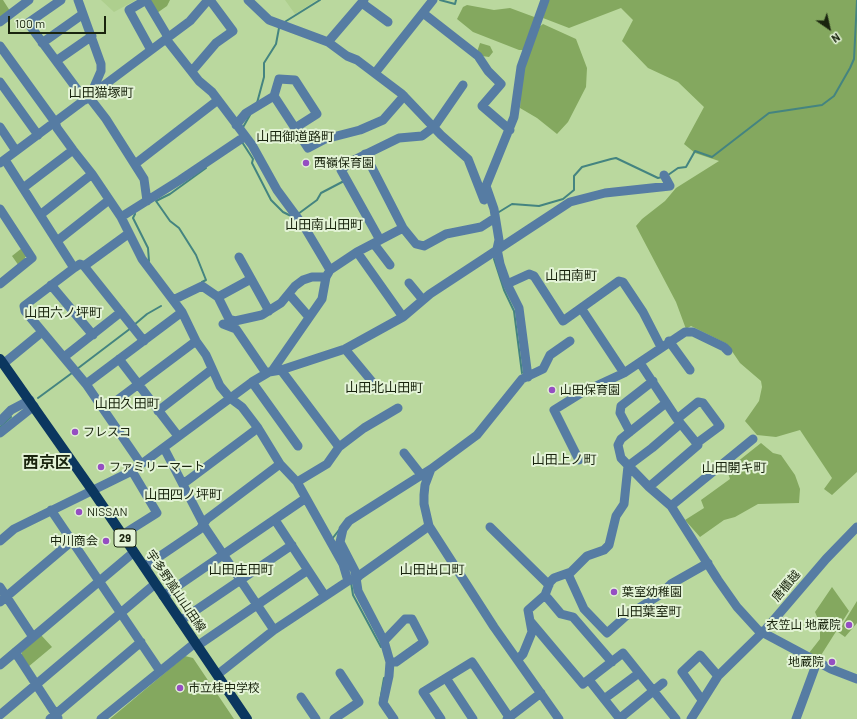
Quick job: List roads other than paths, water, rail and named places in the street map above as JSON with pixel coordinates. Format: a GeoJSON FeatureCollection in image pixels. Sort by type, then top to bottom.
{"type":"FeatureCollection","features":[{"type":"Feature","properties":{"kind":"main road","name":"宇多野嵐山山田線"},"geometry":{"type":"LineString","coordinates":[[3,367],[32,403],[247,719]]}},
{"type":"Feature","properties":{"kind":"street"},"geometry":{"type":"LineString","coordinates":[[0,22],[29,0]]}},
{"type":"Feature","properties":{"kind":"street"},"geometry":{"type":"LineString","coordinates":[[60,0],[28,23],[56,61],[106,119],[138,162],[144,179],[147,202]]}},
{"type":"Feature","properties":{"kind":"street"},"geometry":{"type":"LineString","coordinates":[[78,0],[101,64],[101,71],[88,97]]}},
{"type":"Feature","properties":{"kind":"street"},"geometry":{"type":"LineString","coordinates":[[151,50],[129,10],[146,0],[166,38],[192,71],[218,100],[244,137],[252,145],[277,190],[305,228],[328,273],[322,299],[273,371]]}},
{"type":"Feature","properties":{"kind":"street"},"geometry":{"type":"LineString","coordinates":[[74,268],[23,188],[3,162],[38,134],[190,21],[209,0],[233,31],[216,43],[192,71]]}},
{"type":"Feature","properties":{"kind":"street"},"geometry":{"type":"LineString","coordinates":[[248,0],[269,20],[328,42],[375,73],[404,96],[441,135],[468,159],[488,208],[495,218]]}},
{"type":"Feature","properties":{"kind":"street"},"geometry":{"type":"LineString","coordinates":[[375,73],[433,0]]}},
{"type":"Feature","properties":{"kind":"street"},"geometry":{"type":"LineString","coordinates":[[328,42],[363,1],[388,22]]}},
{"type":"Feature","properties":{"kind":"street"},"geometry":{"type":"LineString","coordinates":[[528,377],[519,308],[507,284],[497,248],[499,240],[494,209],[486,186],[510,130],[514,117],[520,67],[543,1]]}},
{"type":"Feature","properties":{"kind":"street"},"geometry":{"type":"LineString","coordinates":[[423,13],[478,56],[488,71],[501,84],[482,106],[510,130]]}},
{"type":"Feature","properties":{"kind":"street"},"geometry":{"type":"LineString","coordinates":[[42,43],[83,14]]}},
{"type":"Feature","properties":{"kind":"street"},"geometry":{"type":"LineString","coordinates":[[56,61],[92,36]]}},
{"type":"Feature","properties":{"kind":"street"},"geometry":{"type":"LineString","coordinates":[[0,46],[55,122],[57,128],[92,174],[121,218],[142,259],[182,312],[196,341],[206,355],[211,370],[230,398],[242,407],[258,428],[280,464],[297,482],[352,580],[384,641],[390,662],[389,676],[383,703],[394,719]]}},
{"type":"Feature","properties":{"kind":"street"},"geometry":{"type":"LineString","coordinates":[[236,125],[246,113],[274,96],[279,79],[295,80],[317,114],[295,128]]}},
{"type":"Feature","properties":{"kind":"street"},"geometry":{"type":"LineString","coordinates":[[0,82],[38,134]]}},
{"type":"Feature","properties":{"kind":"street"},"geometry":{"type":"LineString","coordinates":[[390,264],[377,242],[341,170],[352,161],[399,138],[422,136],[434,126],[463,85]]}},
{"type":"Feature","properties":{"kind":"street"},"geometry":{"type":"LineString","coordinates":[[274,96],[308,148],[325,139],[360,130],[383,120],[404,96]]}},
{"type":"Feature","properties":{"kind":"street"},"geometry":{"type":"LineString","coordinates":[[138,162],[218,100]]}},
{"type":"Feature","properties":{"kind":"street"},"geometry":{"type":"LineString","coordinates":[[0,127],[16,151]]}},
{"type":"Feature","properties":{"kind":"street"},"geometry":{"type":"LineString","coordinates":[[121,218],[244,137]]}},
{"type":"Feature","properties":{"kind":"street"},"geometry":{"type":"LineString","coordinates":[[23,188],[73,150]]}},
{"type":"Feature","properties":{"kind":"street"},"geometry":{"type":"LineString","coordinates":[[365,154],[403,228],[416,244],[424,246],[446,234],[481,227],[495,218]]}},
{"type":"Feature","properties":{"kind":"street"},"geometry":{"type":"LineString","coordinates":[[40,215],[92,174]]}},
{"type":"Feature","properties":{"kind":"street"},"geometry":{"type":"LineString","coordinates":[[0,541],[14,529],[132,471],[252,382],[273,371],[345,349],[403,317],[423,300],[497,248],[570,202],[605,193],[670,186],[665,177]]}},
{"type":"Feature","properties":{"kind":"street"},"geometry":{"type":"LineString","coordinates":[[57,241],[109,200]]}},
{"type":"Feature","properties":{"kind":"street"},"geometry":{"type":"LineString","coordinates":[[0,209],[32,258],[7,281],[0,284]]}},
{"type":"Feature","properties":{"kind":"street"},"geometry":{"type":"LineString","coordinates":[[173,300],[202,286],[218,297],[229,319],[235,321],[258,316],[281,303],[295,286],[303,280],[328,273],[357,252],[403,228]]}},
{"type":"Feature","properties":{"kind":"street"},"geometry":{"type":"LineString","coordinates":[[84,266],[128,234]]}},
{"type":"Feature","properties":{"kind":"street"},"geometry":{"type":"LineString","coordinates":[[357,252],[403,317]]}},
{"type":"Feature","properties":{"kind":"street"},"geometry":{"type":"LineString","coordinates":[[239,257],[269,311]]}},
{"type":"Feature","properties":{"kind":"street"},"geometry":{"type":"LineString","coordinates":[[141,464],[86,384],[25,311],[24,306],[80,264],[84,266],[144,341]]}},
{"type":"Feature","properties":{"kind":"street"},"geometry":{"type":"LineString","coordinates":[[507,284],[529,274],[534,276],[563,321],[619,281],[623,282],[665,344],[690,370]]}},
{"type":"Feature","properties":{"kind":"street"},"geometry":{"type":"LineString","coordinates":[[218,297],[251,279]]}},
{"type":"Feature","properties":{"kind":"street"},"geometry":{"type":"LineString","coordinates":[[409,283],[423,300]]}},
{"type":"Feature","properties":{"kind":"street"},"geometry":{"type":"LineString","coordinates":[[51,285],[93,335]]}},
{"type":"Feature","properties":{"kind":"street"},"geometry":{"type":"LineString","coordinates":[[288,294],[309,317]]}},
{"type":"Feature","properties":{"kind":"street"},"geometry":{"type":"LineString","coordinates":[[581,308],[624,373]]}},
{"type":"Feature","properties":{"kind":"street"},"geometry":{"type":"LineString","coordinates":[[64,358],[121,312]]}},
{"type":"Feature","properties":{"kind":"street"},"geometry":{"type":"LineString","coordinates":[[86,384],[182,312]]}},
{"type":"Feature","properties":{"kind":"street"},"geometry":{"type":"LineString","coordinates":[[223,324],[236,329],[339,447]]}},
{"type":"Feature","properties":{"kind":"street"},"geometry":{"type":"LineString","coordinates":[[3,367],[42,332]]}},
{"type":"Feature","properties":{"kind":"street"},"geometry":{"type":"LineString","coordinates":[[579,460],[554,410],[583,392],[624,373],[665,344],[686,332],[693,332],[724,347],[728,351]]}},
{"type":"Feature","properties":{"kind":"street"},"geometry":{"type":"LineString","coordinates":[[104,410],[139,386],[196,341]]}},
{"type":"Feature","properties":{"kind":"street"},"geometry":{"type":"LineString","coordinates":[[352,580],[355,571],[340,542],[343,529],[349,522],[422,476],[477,435],[522,379],[543,369],[550,355],[570,342]]}},
{"type":"Feature","properties":{"kind":"street"},"geometry":{"type":"LineString","coordinates":[[345,349],[374,384]]}},
{"type":"Feature","properties":{"kind":"street"},"geometry":{"type":"LineString","coordinates":[[119,359],[178,436]]}},
{"type":"Feature","properties":{"kind":"street"},"geometry":{"type":"LineString","coordinates":[[640,363],[666,403],[697,443]]}},
{"type":"Feature","properties":{"kind":"street"},"geometry":{"type":"LineString","coordinates":[[158,411],[211,370]]}},
{"type":"Feature","properties":{"kind":"street"},"geometry":{"type":"LineString","coordinates":[[630,432],[620,413],[622,406],[653,381]]}},
{"type":"Feature","properties":{"kind":"street"},"geometry":{"type":"LineString","coordinates":[[252,382],[298,446]]}},
{"type":"Feature","properties":{"kind":"street"},"geometry":{"type":"LineString","coordinates":[[518,659],[523,654],[532,632],[527,613],[528,610],[545,595],[554,578],[568,574],[587,556],[599,553],[608,545],[616,516],[624,504],[628,466],[652,448],[698,402],[703,403],[720,426],[697,443],[698,445],[649,487]]}},
{"type":"Feature","properties":{"kind":"street"},"geometry":{"type":"LineString","coordinates":[[0,421],[10,410],[32,403]]}},
{"type":"Feature","properties":{"kind":"street"},"geometry":{"type":"LineString","coordinates":[[0,433],[32,403]]}},
{"type":"Feature","properties":{"kind":"street"},"geometry":{"type":"LineString","coordinates":[[666,403],[621,439],[618,445],[621,458],[649,487],[671,506],[737,607],[758,630],[817,662],[857,679]]}},
{"type":"Feature","properties":{"kind":"street"},"geometry":{"type":"LineString","coordinates":[[297,482],[327,464],[339,447],[382,416],[398,408]]}},
{"type":"Feature","properties":{"kind":"street"},"geometry":{"type":"LineString","coordinates":[[183,484],[258,428]]}},
{"type":"Feature","properties":{"kind":"street"},"geometry":{"type":"LineString","coordinates":[[671,506],[752,438]]}},
{"type":"Feature","properties":{"kind":"street"},"geometry":{"type":"LineString","coordinates":[[164,448],[203,524],[274,630]]}},
{"type":"Feature","properties":{"kind":"street"},"geometry":{"type":"LineString","coordinates":[[404,453],[422,476]]}},
{"type":"Feature","properties":{"kind":"street"},"geometry":{"type":"LineString","coordinates":[[144,567],[200,529],[207,519],[280,464]]}},
{"type":"Feature","properties":{"kind":"street"},"geometry":{"type":"LineString","coordinates":[[431,469],[425,485],[424,495],[424,504],[429,526],[494,627],[559,719]]}},
{"type":"Feature","properties":{"kind":"street"},"geometry":{"type":"LineString","coordinates":[[122,535],[157,513],[132,471]]}},
{"type":"Feature","properties":{"kind":"street"},"geometry":{"type":"LineString","coordinates":[[163,596],[306,498]]}},
{"type":"Feature","properties":{"kind":"street"},"geometry":{"type":"LineString","coordinates":[[51,510],[160,671]]}},
{"type":"Feature","properties":{"kind":"street"},"geometry":{"type":"LineString","coordinates":[[275,520],[325,596]]}},
{"type":"Feature","properties":{"kind":"street"},"geometry":{"type":"LineString","coordinates":[[217,675],[274,630],[360,575],[429,526]]}},
{"type":"Feature","properties":{"kind":"street"},"geometry":{"type":"LineString","coordinates":[[490,527],[549,585]]}},
{"type":"Feature","properties":{"kind":"street","name":"唐櫃越"},"geometry":{"type":"LineString","coordinates":[[691,719],[718,676],[762,632],[826,559],[857,527]]}},
{"type":"Feature","properties":{"kind":"street"},"geometry":{"type":"LineString","coordinates":[[3,599],[72,541]]}},
{"type":"Feature","properties":{"kind":"street"},"geometry":{"type":"LineString","coordinates":[[180,621],[292,545]]}},
{"type":"Feature","properties":{"kind":"street"},"geometry":{"type":"LineString","coordinates":[[0,665],[134,552]]}},
{"type":"Feature","properties":{"kind":"street"},"geometry":{"type":"LineString","coordinates":[[568,574],[584,609],[607,633],[626,616],[658,596],[672,584],[708,563]]}},
{"type":"Feature","properties":{"kind":"street"},"geometry":{"type":"LineString","coordinates":[[101,719],[196,644],[308,570]]}},
{"type":"Feature","properties":{"kind":"street"},"geometry":{"type":"LineString","coordinates":[[0,715],[155,584]]}},
{"type":"Feature","properties":{"kind":"street"},"geometry":{"type":"LineString","coordinates":[[0,587],[3,599],[33,637]]}},
{"type":"Feature","properties":{"kind":"street"},"geometry":{"type":"LineString","coordinates":[[545,595],[561,614],[573,617],[612,662]]}},
{"type":"Feature","properties":{"kind":"street"},"geometry":{"type":"LineString","coordinates":[[384,641],[405,619],[412,619],[424,642],[396,662],[390,662]]}},
{"type":"Feature","properties":{"kind":"street"},"geometry":{"type":"LineString","coordinates":[[530,621],[583,684],[623,653],[676,719]]}},
{"type":"Feature","properties":{"kind":"street"},"geometry":{"type":"LineString","coordinates":[[15,652],[55,717],[141,642]]}},
{"type":"Feature","properties":{"kind":"street"},"geometry":{"type":"LineString","coordinates":[[702,700],[682,672],[700,655],[718,676]]}},
{"type":"Feature","properties":{"kind":"street"},"geometry":{"type":"LineString","coordinates":[[441,719],[423,692],[472,662],[508,718],[541,693]]}},
{"type":"Feature","properties":{"kind":"street"},"geometry":{"type":"LineString","coordinates":[[796,719],[817,662]]}},
{"type":"Feature","properties":{"kind":"street"},"geometry":{"type":"LineString","coordinates":[[334,719],[359,702],[340,673]]}},
{"type":"Feature","properties":{"kind":"street"},"geometry":{"type":"LineString","coordinates":[[604,699],[639,673]]}},
{"type":"Feature","properties":{"kind":"street"},"geometry":{"type":"LineString","coordinates":[[446,678],[473,719]]}},
{"type":"Feature","properties":{"kind":"street"},"geometry":{"type":"LineString","coordinates":[[589,680],[620,719],[664,683]]}},
{"type":"Feature","properties":{"kind":"street"},"geometry":{"type":"LineString","coordinates":[[301,697],[316,719]]}},
{"type":"Feature","properties":{"kind":"waterway"},"geometry":{"type":"LineString","coordinates":[[283,23],[320,0]]}},
{"type":"Feature","properties":{"kind":"waterway"},"geometry":{"type":"LineString","coordinates":[[440,0],[455,4],[456,0]]}},
{"type":"Feature","properties":{"kind":"waterway"},"geometry":{"type":"LineString","coordinates":[[668,175],[678,168],[686,167],[695,151],[712,157],[769,113],[822,105],[834,96],[854,59],[857,0]]}},
{"type":"Feature","properties":{"kind":"waterway"},"geometry":{"type":"LineString","coordinates":[[257,103],[264,77],[264,63],[276,44],[279,28]]}},
{"type":"Feature","properties":{"kind":"waterway"},"geometry":{"type":"LineString","coordinates":[[242,129],[250,115]]}},
{"type":"Feature","properties":{"kind":"waterway"},"geometry":{"type":"LineString","coordinates":[[242,142],[253,159],[252,163],[271,200],[283,212],[293,217]]}},
{"type":"Feature","properties":{"kind":"waterway"},"geometry":{"type":"LineString","coordinates":[[499,212],[512,204],[539,206],[563,199],[574,190],[574,176],[582,167],[611,159],[616,158],[658,178],[662,177]]}},
{"type":"Feature","properties":{"kind":"waterway"},"geometry":{"type":"LineString","coordinates":[[202,282],[206,280],[196,255],[179,228],[170,221],[156,201],[170,194],[206,168]]}},
{"type":"Feature","properties":{"kind":"waterway"},"geometry":{"type":"LineString","coordinates":[[298,214],[317,200],[321,193],[344,181]]}},
{"type":"Feature","properties":{"kind":"waterway"},"geometry":{"type":"LineString","coordinates":[[135,214],[133,218],[148,248],[149,261]]}},
{"type":"Feature","properties":{"kind":"waterway"},"geometry":{"type":"LineString","coordinates":[[494,259],[504,290],[514,311],[522,373]]}},
{"type":"Feature","properties":{"kind":"waterway"},"geometry":{"type":"LineString","coordinates":[[134,325],[147,314],[161,306]]}},
{"type":"Feature","properties":{"kind":"waterway"},"geometry":{"type":"LineString","coordinates":[[77,369],[131,328]]}},
{"type":"Feature","properties":{"kind":"waterway"},"geometry":{"type":"LineString","coordinates":[[38,398],[72,373]]}},
{"type":"Feature","properties":{"kind":"waterway"},"geometry":{"type":"LineString","coordinates":[[0,427],[11,417]]}},
{"type":"Feature","properties":{"kind":"waterway"},"geometry":{"type":"LineString","coordinates":[[332,539],[339,530]]}},
{"type":"Feature","properties":{"kind":"waterway"},"geometry":{"type":"LineString","coordinates":[[351,582],[353,595],[381,647]]}},
{"type":"Feature","properties":{"kind":"waterway"},"geometry":{"type":"LineString","coordinates":[[380,701],[384,678]]}},
{"type":"Feature","properties":{"kind":"place","name":"西嶺保育園"},"geometry":{"type":"Point","coordinates":[306,163]}},
{"type":"Feature","properties":{"kind":"place","name":"山田保育園"},"geometry":{"type":"Point","coordinates":[552,390]}},
{"type":"Feature","properties":{"kind":"place","name":"フレスコ"},"geometry":{"type":"Point","coordinates":[75,432]}},
{"type":"Feature","properties":{"kind":"place","name":"ファミリーマート"},"geometry":{"type":"Point","coordinates":[101,467]}},
{"type":"Feature","properties":{"kind":"place","name":"NISSAN"},"geometry":{"type":"Point","coordinates":[79,512]}},
{"type":"Feature","properties":{"kind":"place","name":"中川商会"},"geometry":{"type":"Point","coordinates":[106,541]}},
{"type":"Feature","properties":{"kind":"place","name":"葉室幼稚園"},"geometry":{"type":"Point","coordinates":[614,592]}},
{"type":"Feature","properties":{"kind":"place","name":"衣笠山 地蔵院"},"geometry":{"type":"Point","coordinates":[849,625]}},
{"type":"Feature","properties":{"kind":"place","name":"地蔵院"},"geometry":{"type":"Point","coordinates":[832,662]}},
{"type":"Feature","properties":{"kind":"place","name":"市立桂中学校"},"geometry":{"type":"Point","coordinates":[180,688]}},
{"type":"Feature","properties":{"kind":"district","name":"山田猫塚町"},"geometry":{"type":"Point","coordinates":[101,93]}},
{"type":"Feature","properties":{"kind":"district","name":"山田御道路町"},"geometry":{"type":"Point","coordinates":[295,137]}},
{"type":"Feature","properties":{"kind":"district","name":"山田南山田町"},"geometry":{"type":"Point","coordinates":[324,225]}},
{"type":"Feature","properties":{"kind":"district","name":"山田南町"},"geometry":{"type":"Point","coordinates":[571,276]}},
{"type":"Feature","properties":{"kind":"district","name":"山田六ノ坪町"},"geometry":{"type":"Point","coordinates":[63,313]}},
{"type":"Feature","properties":{"kind":"district","name":"山田北山田町"},"geometry":{"type":"Point","coordinates":[384,388]}},
{"type":"Feature","properties":{"kind":"district","name":"山田久田町"},"geometry":{"type":"Point","coordinates":[127,404]}},
{"type":"Feature","properties":{"kind":"district","name":"山田上ノ町"},"geometry":{"type":"Point","coordinates":[564,460]}},
{"type":"Feature","properties":{"kind":"district","name":"西京区"},"geometry":{"type":"Point","coordinates":[47,463]}},
{"type":"Feature","properties":{"kind":"district","name":"山田開キ町"},"geometry":{"type":"Point","coordinates":[734,468]}},
{"type":"Feature","properties":{"kind":"district","name":"山田四ノ坪町"},"geometry":{"type":"Point","coordinates":[183,495]}},
{"type":"Feature","properties":{"kind":"district","name":"山田庄田町"},"geometry":{"type":"Point","coordinates":[241,570]}},
{"type":"Feature","properties":{"kind":"district","name":"山田出口町"},"geometry":{"type":"Point","coordinates":[432,570]}},
{"type":"Feature","properties":{"kind":"district","name":"山田葉室町"},"geometry":{"type":"Point","coordinates":[649,612]}}]}
